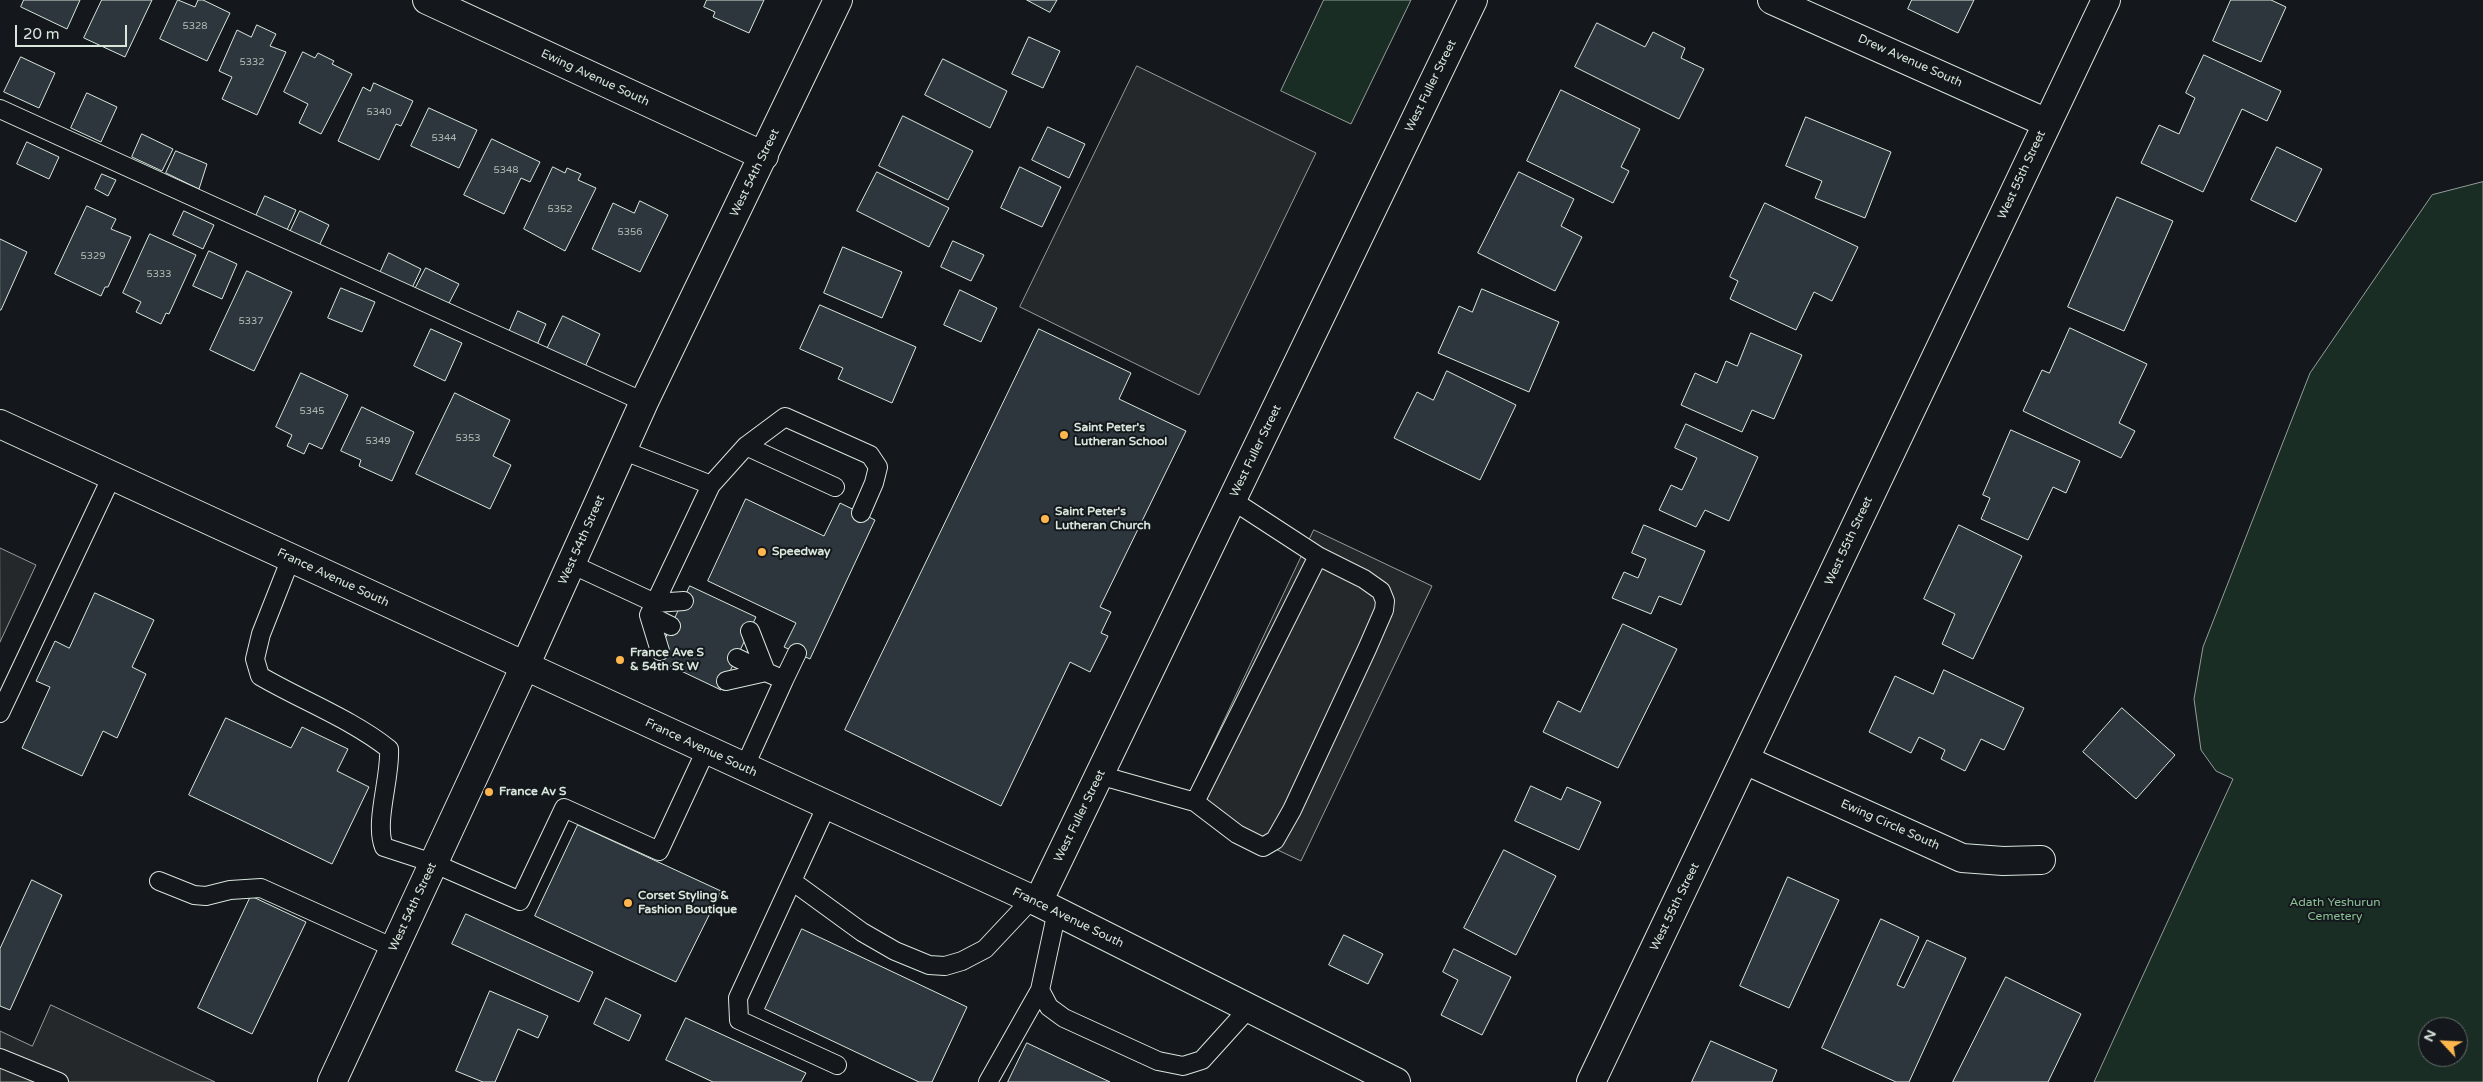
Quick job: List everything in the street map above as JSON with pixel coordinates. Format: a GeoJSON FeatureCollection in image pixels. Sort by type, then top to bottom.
{"type":"FeatureCollection","features":[{"type":"Feature","properties":{"kind":"street","name":"Ewing Avenue South"},"geometry":{"type":"LineString","coordinates":[[426,0],[764,156]]}},
{"type":"Feature","properties":{"kind":"street","name":"West 54th Street"},"geometry":{"type":"LineString","coordinates":[[332,1082],[525,666],[644,402],[838,0]]}},
{"type":"Feature","properties":{"kind":"street","name":"West Fuller Street"},"geometry":{"type":"LineString","coordinates":[[1042,904],[1099,775],[1473,0]]}},
{"type":"Feature","properties":{"kind":"street","name":"Drew Avenue South"},"geometry":{"type":"LineString","coordinates":[[1772,0],[2047,123]]}},
{"type":"Feature","properties":{"kind":"street","name":"West 55th Street"},"geometry":{"type":"LineString","coordinates":[[1590,1082],[2106,0]]}},
{"type":"Feature","properties":{"kind":"street","name":"France Avenue South"},"geometry":{"type":"LineString","coordinates":[[0,424],[1042,904],[1396,1082]]}},
{"type":"Feature","properties":{"kind":"street","name":"Ewing Circle South"},"geometry":{"type":"LineString","coordinates":[[1745,760],[1962,858],[2003,862],[2040,860]]}},
{"type":"Feature","properties":{"kind":"lane"},"geometry":{"type":"LineString","coordinates":[[0,109],[644,402]]}},
{"type":"Feature","properties":{"kind":"lane"},"geometry":{"type":"LineString","coordinates":[[660,651],[652,609],[711,485],[746,446],[785,417],[870,454],[878,467],[874,484],[861,513]]}},
{"type":"Feature","properties":{"kind":"lane"},"geometry":{"type":"LineString","coordinates":[[746,446],[835,487]]}},
{"type":"Feature","properties":{"kind":"lane"},"geometry":{"type":"LineString","coordinates":[[622,450],[711,485]]}},
{"type":"Feature","properties":{"kind":"lane"},"geometry":{"type":"LineString","coordinates":[[0,713],[112,476]]}},
{"type":"Feature","properties":{"kind":"lane"},"geometry":{"type":"LineString","coordinates":[[1099,775],[1196,802],[1237,834],[1263,847],[1275,840],[1292,810],[1384,610],[1384,601],[1382,591],[1364,579],[1318,556],[1232,500]]}},
{"type":"Feature","properties":{"kind":"lane"},"geometry":{"type":"LineString","coordinates":[[1196,802],[1318,556]]}},
{"type":"Feature","properties":{"kind":"lane"},"geometry":{"type":"LineString","coordinates":[[291,558],[261,634],[256,659],[260,676],[290,694],[369,733],[389,750],[390,763],[385,789],[381,839],[384,847],[433,863],[520,901],[564,808],[659,851],[706,750]]}},
{"type":"Feature","properties":{"kind":"lane"},"geometry":{"type":"LineString","coordinates":[[571,564],[652,609],[671,626]]}},
{"type":"Feature","properties":{"kind":"lane"},"geometry":{"type":"LineString","coordinates":[[652,609],[684,601]]}},
{"type":"Feature","properties":{"kind":"lane"},"geometry":{"type":"LineString","coordinates":[[750,631],[766,672]]}},
{"type":"Feature","properties":{"kind":"lane"},"geometry":{"type":"LineString","coordinates":[[744,768],[797,653]]}},
{"type":"Feature","properties":{"kind":"lane"},"geometry":{"type":"LineString","coordinates":[[737,658],[784,680]]}},
{"type":"Feature","properties":{"kind":"lane"},"geometry":{"type":"LineString","coordinates":[[726,681],[766,672]]}},
{"type":"Feature","properties":{"kind":"lane"},"geometry":{"type":"LineString","coordinates":[[827,805],[738,998],[739,1020],[837,1065]]}},
{"type":"Feature","properties":{"kind":"lane"},"geometry":{"type":"LineString","coordinates":[[159,881],[194,895],[206,896],[230,890],[261,888],[394,948]]}},
{"type":"Feature","properties":{"kind":"lane"},"geometry":{"type":"LineString","coordinates":[[792,881],[862,932],[895,951],[929,965],[945,966],[962,961],[985,949],[1042,904]]}},
{"type":"Feature","properties":{"kind":"lane"},"geometry":{"type":"LineString","coordinates":[[988,1082],[1040,990],[1042,904]]}},
{"type":"Feature","properties":{"kind":"lane"},"geometry":{"type":"LineString","coordinates":[[1040,990],[1050,1007],[1064,1018],[1158,1061],[1183,1066],[1202,1060],[1249,1008]]}},
{"type":"Feature","properties":{"kind":"lane"},"geometry":{"type":"LineString","coordinates":[[0,1058],[59,1082]]}},
{"type":"Feature","properties":{"kind":"green space"},"geometry":{"type":"Polygon","coordinates":[[[1324,0],[1411,0],[1351,124],[1281,91],[1324,0]]]}},
{"type":"Feature","properties":{"kind":"green space","name":"Adath Yeshurun Cemetery"},"geometry":{"type":"Polygon","coordinates":[[[2483,182],[2483,1082],[2094,1082],[2233,779],[2216,771],[2201,750],[2194,699],[2203,647],[2310,373],[2432,195],[2483,182]]]}},
{"type":"Feature","properties":{"kind":"shaded area"},"geometry":{"type":"Polygon","coordinates":[[[1137,66],[1316,153],[1199,395],[1020,307],[1137,66]]]}},
{"type":"Feature","properties":{"kind":"shaded area"},"geometry":{"type":"Polygon","coordinates":[[[1314,530],[1432,586],[1301,861],[1184,806],[1314,530]]]}},
{"type":"Feature","properties":{"kind":"shaded area"},"geometry":{"type":"Polygon","coordinates":[[[0,548],[36,565],[0,642],[0,548]]]}},
{"type":"Feature","properties":{"kind":"shaded area"},"geometry":{"type":"Polygon","coordinates":[[[51,1005],[215,1082],[0,1082],[0,1031],[32,1046],[51,1005]]]}},
{"type":"Feature","properties":{"kind":"building"},"geometry":{"type":"Polygon","coordinates":[[[24,0],[80,0],[67,29],[21,7],[24,0]]]}},
{"type":"Feature","properties":{"kind":"building"},"geometry":{"type":"Polygon","coordinates":[[[102,0],[152,0],[125,57],[84,38],[102,0]]]}},
{"type":"Feature","properties":{"kind":"building"},"geometry":{"type":"Polygon","coordinates":[[[178,0],[195,7],[198,0],[203,0],[230,13],[207,61],[160,39],[178,0]]]}},
{"type":"Feature","properties":{"kind":"building"},"geometry":{"type":"Polygon","coordinates":[[[707,0],[764,0],[749,33],[713,17],[715,12],[704,7],[707,0]]]}},
{"type":"Feature","properties":{"kind":"building"},"geometry":{"type":"Polygon","coordinates":[[[1027,0],[1057,0],[1050,12],[1027,0]]]}},
{"type":"Feature","properties":{"kind":"building"},"geometry":{"type":"Polygon","coordinates":[[[1912,0],[1974,0],[1958,33],[1908,9],[1912,0]]]}},
{"type":"Feature","properties":{"kind":"building"},"geometry":{"type":"Polygon","coordinates":[[[2231,0],[2271,0],[2286,7],[2261,62],[2213,41],[2231,0]]]}},
{"type":"Feature","properties":{"kind":"building"},"geometry":{"type":"Polygon","coordinates":[[[1597,23],[1645,47],[1653,32],[1685,48],[1681,58],[1704,69],[1679,119],[1575,67],[1597,23]]]}},
{"type":"Feature","properties":{"kind":"building"},"geometry":{"type":"Polygon","coordinates":[[[257,25],[276,34],[270,46],[286,52],[257,115],[222,99],[232,77],[219,71],[237,30],[251,37],[257,25]]]}},
{"type":"Feature","properties":{"kind":"building"},"geometry":{"type":"Polygon","coordinates":[[[1029,37],[1060,51],[1043,88],[1012,74],[1029,37]]]}},
{"type":"Feature","properties":{"kind":"building"},"geometry":{"type":"Polygon","coordinates":[[[303,52],[315,58],[318,53],[334,61],[332,64],[352,74],[321,134],[299,123],[308,104],[284,92],[303,52]]]}},
{"type":"Feature","properties":{"kind":"building"},"geometry":{"type":"Polygon","coordinates":[[[2204,55],[2281,91],[2267,121],[2242,109],[2203,192],[2141,163],[2159,125],[2179,134],[2195,98],[2186,93],[2204,55]]]}},
{"type":"Feature","properties":{"kind":"building"},"geometry":{"type":"Polygon","coordinates":[[[21,57],[55,73],[39,108],[4,92],[21,57]]]}},
{"type":"Feature","properties":{"kind":"building"},"geometry":{"type":"Polygon","coordinates":[[[943,59],[1007,91],[990,128],[925,95],[943,59]]]}},
{"type":"Feature","properties":{"kind":"building"},"geometry":{"type":"Polygon","coordinates":[[[374,83],[413,101],[401,126],[396,124],[379,160],[338,141],[363,87],[370,91],[374,83]]]}},
{"type":"Feature","properties":{"kind":"building"},"geometry":{"type":"Polygon","coordinates":[[[1561,90],[1640,129],[1621,167],[1629,171],[1613,203],[1527,161],[1561,90]]]}},
{"type":"Feature","properties":{"kind":"building"},"geometry":{"type":"Polygon","coordinates":[[[87,93],[117,107],[101,142],[71,128],[87,93]]]}},
{"type":"Feature","properties":{"kind":"building"},"geometry":{"type":"Polygon","coordinates":[[[429,108],[477,130],[459,168],[411,146],[429,108]]]}},
{"type":"Feature","properties":{"kind":"building"},"geometry":{"type":"Polygon","coordinates":[[[903,116],[973,151],[948,200],[879,166],[903,116]]]}},
{"type":"Feature","properties":{"kind":"building"},"geometry":{"type":"Polygon","coordinates":[[[1806,117],[1891,152],[1865,218],[1815,198],[1822,181],[1786,166],[1806,117]]]}},
{"type":"Feature","properties":{"kind":"building"},"geometry":{"type":"Polygon","coordinates":[[[1048,127],[1085,144],[1069,178],[1032,160],[1048,127]]]}},
{"type":"Feature","properties":{"kind":"building"},"geometry":{"type":"Polygon","coordinates":[[[142,134],[173,149],[162,171],[132,157],[142,134]]]}},
{"type":"Feature","properties":{"kind":"building"},"geometry":{"type":"Polygon","coordinates":[[[492,139],[540,162],[530,182],[521,178],[504,214],[464,195],[492,139]]]}},
{"type":"Feature","properties":{"kind":"building"},"geometry":{"type":"Polygon","coordinates":[[[27,142],[59,157],[49,179],[17,164],[27,142]]]}},
{"type":"Feature","properties":{"kind":"building"},"geometry":{"type":"Polygon","coordinates":[[[2277,147],[2322,169],[2296,222],[2251,200],[2277,147]]]}},
{"type":"Feature","properties":{"kind":"building"},"geometry":{"type":"Polygon","coordinates":[[[176,151],[207,164],[199,189],[166,173],[176,151]]]}},
{"type":"Feature","properties":{"kind":"building"},"geometry":{"type":"Polygon","coordinates":[[[553,167],[565,173],[567,168],[581,174],[578,180],[596,188],[565,251],[524,229],[553,167]]]}},
{"type":"Feature","properties":{"kind":"building"},"geometry":{"type":"Polygon","coordinates":[[[1020,167],[1061,187],[1042,227],[1001,208],[1020,167]]]}},
{"type":"Feature","properties":{"kind":"building"},"geometry":{"type":"Polygon","coordinates":[[[877,172],[949,208],[929,247],[857,211],[877,172]]]}},
{"type":"Feature","properties":{"kind":"building"},"geometry":{"type":"Polygon","coordinates":[[[1519,172],[1574,199],[1561,226],[1582,237],[1555,291],[1478,253],[1519,172]]]}},
{"type":"Feature","properties":{"kind":"building"},"geometry":{"type":"Polygon","coordinates":[[[102,174],[116,180],[108,196],[95,189],[102,174]]]}},
{"type":"Feature","properties":{"kind":"building"},"geometry":{"type":"Polygon","coordinates":[[[265,196],[296,210],[287,230],[256,216],[265,196]]]}},
{"type":"Feature","properties":{"kind":"building"},"geometry":{"type":"Polygon","coordinates":[[[2117,197],[2173,221],[2124,331],[2068,307],[2117,197]]]}},
{"type":"Feature","properties":{"kind":"building"},"geometry":{"type":"Polygon","coordinates":[[[640,201],[668,215],[640,272],[592,249],[613,203],[634,213],[640,201]]]}},
{"type":"Feature","properties":{"kind":"building"},"geometry":{"type":"Polygon","coordinates":[[[1765,203],[1858,247],[1832,301],[1814,292],[1796,330],[1730,299],[1738,281],[1730,277],[1765,203]]]}},
{"type":"Feature","properties":{"kind":"building"},"geometry":{"type":"Polygon","coordinates":[[[87,206],[116,219],[111,229],[131,237],[108,287],[105,287],[101,296],[55,274],[87,206]]]}},
{"type":"Feature","properties":{"kind":"building"},"geometry":{"type":"Polygon","coordinates":[[[184,211],[214,225],[203,249],[173,235],[184,211]]]}},
{"type":"Feature","properties":{"kind":"building"},"geometry":{"type":"Polygon","coordinates":[[[300,211],[329,225],[319,246],[290,232],[300,211]]]}},
{"type":"Feature","properties":{"kind":"building"},"geometry":{"type":"Polygon","coordinates":[[[150,234],[196,255],[169,314],[166,313],[161,324],[136,312],[141,302],[123,293],[150,234]]]}},
{"type":"Feature","properties":{"kind":"building"},"geometry":{"type":"Polygon","coordinates":[[[0,239],[27,252],[1,310],[0,310],[0,239]]]}},
{"type":"Feature","properties":{"kind":"building"},"geometry":{"type":"Polygon","coordinates":[[[953,241],[984,255],[971,281],[941,267],[953,241]]]}},
{"type":"Feature","properties":{"kind":"building"},"geometry":{"type":"Polygon","coordinates":[[[843,247],[902,272],[882,318],[824,293],[843,247]]]}},
{"type":"Feature","properties":{"kind":"building"},"geometry":{"type":"Polygon","coordinates":[[[209,251],[237,264],[222,299],[193,286],[209,251]]]}},
{"type":"Feature","properties":{"kind":"building"},"geometry":{"type":"Polygon","coordinates":[[[389,253],[421,269],[412,288],[380,273],[389,253]]]}},
{"type":"Feature","properties":{"kind":"building"},"geometry":{"type":"Polygon","coordinates":[[[426,268],[459,284],[448,305],[415,289],[426,268]]]}},
{"type":"Feature","properties":{"kind":"building"},"geometry":{"type":"Polygon","coordinates":[[[247,271],[292,292],[254,371],[210,350],[247,271]]]}},
{"type":"Feature","properties":{"kind":"building"},"geometry":{"type":"Polygon","coordinates":[[[341,288],[375,302],[362,332],[328,318],[341,288]]]}},
{"type":"Feature","properties":{"kind":"building"},"geometry":{"type":"Polygon","coordinates":[[[1482,289],[1559,322],[1529,392],[1438,353],[1459,306],[1472,312],[1482,289]]]}},
{"type":"Feature","properties":{"kind":"building"},"geometry":{"type":"Polygon","coordinates":[[[960,290],[997,308],[981,342],[944,325],[960,290]]]}},
{"type":"Feature","properties":{"kind":"building"},"geometry":{"type":"Polygon","coordinates":[[[820,305],[916,347],[892,403],[838,379],[843,368],[800,349],[820,305]]]}},
{"type":"Feature","properties":{"kind":"building"},"geometry":{"type":"Polygon","coordinates":[[[518,311],[546,324],[537,345],[509,332],[518,311]]]}},
{"type":"Feature","properties":{"kind":"building"},"geometry":{"type":"Polygon","coordinates":[[[563,316],[600,334],[585,367],[547,349],[563,316]]]}},
{"type":"Feature","properties":{"kind":"building"},"geometry":{"type":"Polygon","coordinates":[[[2070,328],[2147,364],[2119,423],[2135,431],[2121,458],[2023,411],[2042,370],[2049,373],[2070,328]]]}},
{"type":"Feature","properties":{"kind":"building"},"geometry":{"type":"Polygon","coordinates":[[[431,329],[462,343],[445,381],[414,366],[431,329]]]}},
{"type":"Feature","properties":{"kind":"building","name":"Saint Peter's Lutheran Church"},"geometry":{"type":"Polygon","coordinates":[[[1039,329],[1131,373],[1119,399],[1186,431],[1100,607],[1111,612],[1101,633],[1108,636],[1090,672],[1070,662],[1001,806],[845,730],[1039,329]]]}},
{"type":"Feature","properties":{"kind":"building"},"geometry":{"type":"Polygon","coordinates":[[[1751,333],[1802,355],[1774,419],[1752,410],[1742,432],[1681,405],[1695,373],[1717,383],[1726,361],[1737,366],[1751,333]]]}},
{"type":"Feature","properties":{"kind":"building"},"geometry":{"type":"Polygon","coordinates":[[[1447,371],[1516,405],[1480,480],[1394,438],[1417,392],[1433,400],[1447,371]]]}},
{"type":"Feature","properties":{"kind":"building"},"geometry":{"type":"Polygon","coordinates":[[[301,373],[348,395],[322,449],[309,443],[304,454],[287,446],[292,435],[276,427],[301,373]]]}},
{"type":"Feature","properties":{"kind":"building"},"geometry":{"type":"Polygon","coordinates":[[[455,393],[510,420],[493,456],[511,465],[490,509],[416,474],[455,393]]]}},
{"type":"Feature","properties":{"kind":"building"},"geometry":{"type":"Polygon","coordinates":[[[362,407],[414,432],[392,481],[359,466],[361,460],[341,451],[362,407]]]}},
{"type":"Feature","properties":{"kind":"building"},"geometry":{"type":"Polygon","coordinates":[[[1686,424],[1758,457],[1729,521],[1705,510],[1696,527],[1659,510],[1671,485],[1682,490],[1697,458],[1675,448],[1686,424]]]}},
{"type":"Feature","properties":{"kind":"building"},"geometry":{"type":"Polygon","coordinates":[[[2011,430],[2080,461],[2066,493],[2053,487],[2028,540],[1981,519],[1990,498],[1983,495],[2011,430]]]}},
{"type":"Feature","properties":{"kind":"building"},"geometry":{"type":"Polygon","coordinates":[[[746,499],[824,536],[840,503],[875,520],[810,659],[784,647],[796,623],[708,581],[746,499]]]}},
{"type":"Feature","properties":{"kind":"building"},"geometry":{"type":"Polygon","coordinates":[[[1644,525],[1705,551],[1681,605],[1659,596],[1651,614],[1612,598],[1624,572],[1638,578],[1646,559],[1632,553],[1644,525]]]}},
{"type":"Feature","properties":{"kind":"building"},"geometry":{"type":"Polygon","coordinates":[[[1959,525],[2022,556],[1973,659],[1942,644],[1955,614],[1924,599],[1959,525]]]}},
{"type":"Feature","properties":{"kind":"building"},"geometry":{"type":"Polygon","coordinates":[[[690,586],[756,617],[721,690],[656,659],[690,586]]]}},
{"type":"Feature","properties":{"kind":"building"},"geometry":{"type":"Polygon","coordinates":[[[95,593],[154,620],[132,667],[146,674],[117,738],[103,731],[82,776],[22,748],[50,687],[36,681],[55,641],[69,648],[95,593]]]}},
{"type":"Feature","properties":{"kind":"building"},"geometry":{"type":"Polygon","coordinates":[[[1623,624],[1677,649],[1618,768],[1543,732],[1558,701],[1580,712],[1623,624]]]}},
{"type":"Feature","properties":{"kind":"building"},"geometry":{"type":"Polygon","coordinates":[[[1944,670],[2024,708],[2004,750],[1981,739],[1965,771],[1941,759],[1945,750],[1919,737],[1911,753],[1869,732],[1895,676],[1933,694],[1944,670]]]}},
{"type":"Feature","properties":{"kind":"building"},"geometry":{"type":"Polygon","coordinates":[[[2122,708],[2175,755],[2136,799],[2083,752],[2122,708]]]}},
{"type":"Feature","properties":{"kind":"building"},"geometry":{"type":"Polygon","coordinates":[[[226,718],[291,748],[302,727],[348,749],[337,771],[369,787],[332,864],[189,795],[226,718]]]}},
{"type":"Feature","properties":{"kind":"building"},"geometry":{"type":"Polygon","coordinates":[[[1531,786],[1561,800],[1567,787],[1601,802],[1579,850],[1515,821],[1531,786]]]}},
{"type":"Feature","properties":{"kind":"building","name":"Corset Styling & Fashion Boutique"},"geometry":{"type":"Polygon","coordinates":[[[578,825],[721,891],[676,982],[535,916],[578,825]]]}},
{"type":"Feature","properties":{"kind":"building"},"geometry":{"type":"Polygon","coordinates":[[[1504,850],[1556,876],[1516,955],[1464,928],[1504,850]]]}},
{"type":"Feature","properties":{"kind":"building"},"geometry":{"type":"Polygon","coordinates":[[[1788,877],[1839,900],[1789,1008],[1740,986],[1788,877]]]}},
{"type":"Feature","properties":{"kind":"building"},"geometry":{"type":"Polygon","coordinates":[[[32,880],[62,895],[10,1010],[0,1006],[0,949],[32,880]]]}},
{"type":"Feature","properties":{"kind":"building"},"geometry":{"type":"Polygon","coordinates":[[[251,896],[306,922],[252,1034],[198,1008],[251,896]]]}},
{"type":"Feature","properties":{"kind":"building"},"geometry":{"type":"Polygon","coordinates":[[[466,914],[593,972],[579,1002],[452,944],[466,914]]]}},
{"type":"Feature","properties":{"kind":"building"},"geometry":{"type":"Polygon","coordinates":[[[1881,919],[1919,937],[1897,985],[1904,988],[1927,940],[1966,958],[1909,1082],[1896,1082],[1822,1048],[1881,919]]]}},
{"type":"Feature","properties":{"kind":"building"},"geometry":{"type":"Polygon","coordinates":[[[802,929],[967,1007],[932,1082],[919,1082],[765,1009],[802,929]]]}},
{"type":"Feature","properties":{"kind":"building"},"geometry":{"type":"Polygon","coordinates":[[[1344,935],[1383,954],[1368,984],[1329,965],[1344,935]]]}},
{"type":"Feature","properties":{"kind":"building"},"geometry":{"type":"Polygon","coordinates":[[[1454,949],[1511,977],[1482,1035],[1441,1015],[1458,980],[1443,972],[1454,949]]]}},
{"type":"Feature","properties":{"kind":"building"},"geometry":{"type":"Polygon","coordinates":[[[2006,977],[2081,1014],[2048,1082],[1953,1082],[2006,977]]]}},
{"type":"Feature","properties":{"kind":"building"},"geometry":{"type":"Polygon","coordinates":[[[490,991],[548,1016],[538,1038],[518,1029],[495,1082],[483,1082],[456,1071],[490,991]]]}},
{"type":"Feature","properties":{"kind":"building"},"geometry":{"type":"Polygon","coordinates":[[[606,998],[641,1015],[629,1041],[594,1024],[606,998]]]}},
{"type":"Feature","properties":{"kind":"building"},"geometry":{"type":"Polygon","coordinates":[[[686,1018],[806,1073],[801,1082],[713,1082],[666,1060],[686,1018]]]}},
{"type":"Feature","properties":{"kind":"building"},"geometry":{"type":"Polygon","coordinates":[[[1711,1041],[1777,1070],[1772,1082],[1692,1082],[1711,1041]]]}},
{"type":"Feature","properties":{"kind":"building"},"geometry":{"type":"Polygon","coordinates":[[[1027,1043],[1110,1082],[1008,1082],[1027,1043]]]}},
{"type":"Feature","properties":{"kind":"place","name":"Saint Peter's Lutheran School"},"geometry":{"type":"Point","coordinates":[1064,435]}},
{"type":"Feature","properties":{"kind":"place","name":"Saint Peter's Lutheran Church"},"geometry":{"type":"Point","coordinates":[1045,519]}},
{"type":"Feature","properties":{"kind":"place","name":"Speedway"},"geometry":{"type":"Point","coordinates":[762,552]}},
{"type":"Feature","properties":{"kind":"place","name":"France Ave S & 54th St W"},"geometry":{"type":"Point","coordinates":[620,660]}},
{"type":"Feature","properties":{"kind":"place","name":"France Av S"},"geometry":{"type":"Point","coordinates":[489,792]}},
{"type":"Feature","properties":{"kind":"place","name":"Corset Styling & Fashion Boutique"},"geometry":{"type":"Point","coordinates":[628,903]}}]}
